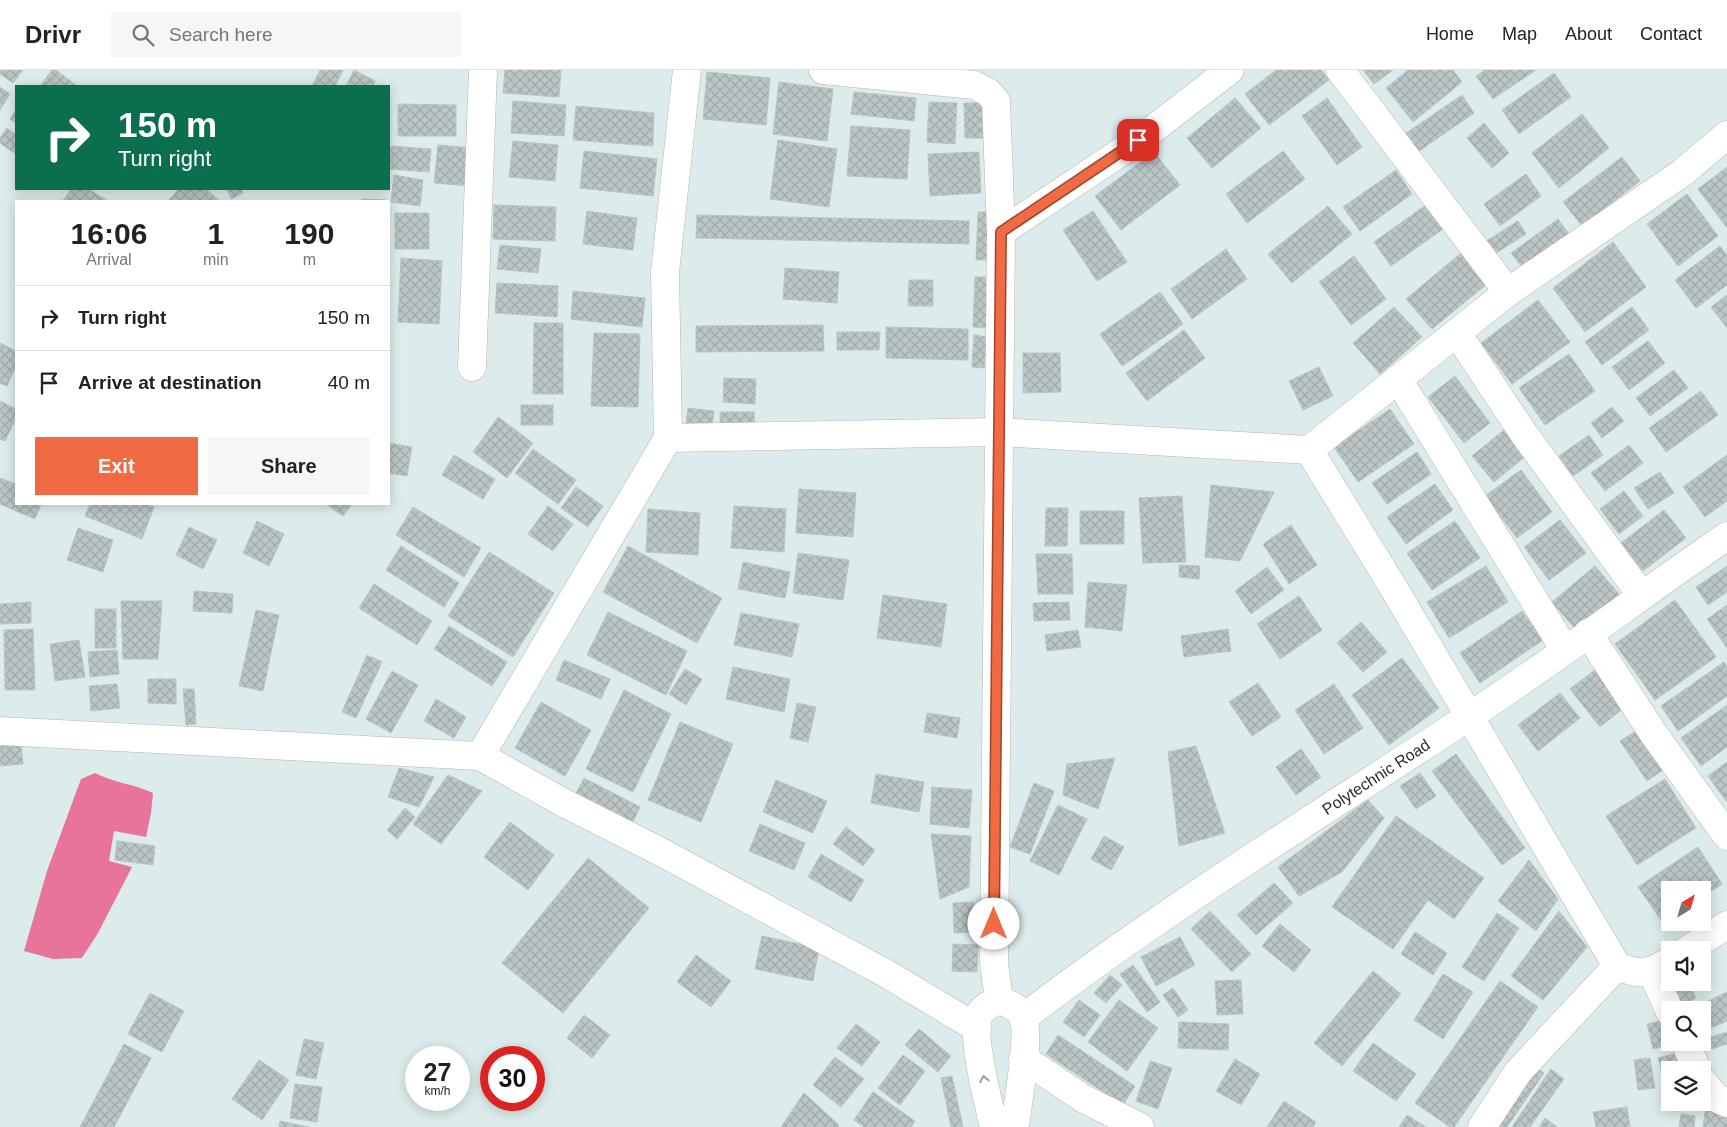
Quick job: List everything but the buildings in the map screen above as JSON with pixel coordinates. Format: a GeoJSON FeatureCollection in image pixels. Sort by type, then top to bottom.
{"type":"FeatureCollection","features":[{"type":"Feature","properties":{"kind":"street"},"geometry":{"type":"LineString","coordinates":[[472,367],[483,70]]}},
{"type":"Feature","properties":{"kind":"street"},"geometry":{"type":"LineString","coordinates":[[480,756],[668,438],[665,272],[687,70]]}},
{"type":"Feature","properties":{"kind":"street"},"geometry":{"type":"LineString","coordinates":[[823,70],[974,85],[988,92],[996,100],[1001,232],[994,963],[999,1000]]}},
{"type":"Feature","properties":{"kind":"street"},"geometry":{"type":"LineString","coordinates":[[1001,232],[1138,140],[1230,70]]}},
{"type":"Feature","properties":{"kind":"street"},"geometry":{"type":"LineString","coordinates":[[1340,70],[1508,292]]}},
{"type":"Feature","properties":{"kind":"street"},"geometry":{"type":"LineString","coordinates":[[668,438],[998,432],[1309,450],[1508,292],[1682,173],[1727,135]]}},
{"type":"Feature","properties":{"kind":"street"},"geometry":{"type":"LineString","coordinates":[[1457,333],[1524,434],[1642,596]]}},
{"type":"Feature","properties":{"kind":"street"},"geometry":{"type":"LineString","coordinates":[[1398,379],[1564,650]]}},
{"type":"Feature","properties":{"kind":"street"},"geometry":{"type":"LineString","coordinates":[[1309,450],[1470,716],[1617,966],[1634,973],[1661,966]]}},
{"type":"Feature","properties":{"kind":"street","name":"Polytechnic Road"},"geometry":{"type":"LineString","coordinates":[[1024,1018],[1062,989],[1224,876],[1470,716],[1727,536]]}},
{"type":"Feature","properties":{"kind":"street"},"geometry":{"type":"LineString","coordinates":[[1588,633],[1654,733],[1727,836]]}},
{"type":"Feature","properties":{"kind":"street"},"geometry":{"type":"LineString","coordinates":[[0,731],[480,756],[564,803],[661,852],[887,974],[977,1028]]}},
{"type":"Feature","properties":{"kind":"street"},"geometry":{"type":"LineString","coordinates":[[1701,941],[1727,925]]}},
{"type":"Feature","properties":{"kind":"street"},"geometry":{"type":"LineString","coordinates":[[1482,1127],[1518,1072],[1570,1014],[1617,966]]}},
{"type":"Feature","properties":{"kind":"street"},"geometry":{"type":"LineString","coordinates":[[994,1127],[978,1050],[977,1028],[979,1015],[987,1006],[999,1000],[1013,1005],[1024,1018],[1023,1058],[1015,1127]]}},
{"type":"Feature","properties":{"kind":"street"},"geometry":{"type":"LineString","coordinates":[[1023,1058],[1084,1098],[1140,1127]]}},
{"type":"Feature","properties":{"kind":"street"},"geometry":{"type":"LineString","coordinates":[[1711,1092],[1716,1098],[1727,1104]]}},
{"type":"Feature","properties":{"kind":"shaded area"},"geometry":{"type":"Polygon","coordinates":[[[95,773],[153,793],[146,837],[114,831],[109,861],[132,867],[98,933],[82,958],[53,959],[24,951],[47,871],[81,779],[95,773]]]}},
{"type":"Feature","properties":{"kind":"route"},"geometry":{"type":"LineString","coordinates":[[994,924],[1001,232],[1138,140]]}}]}
